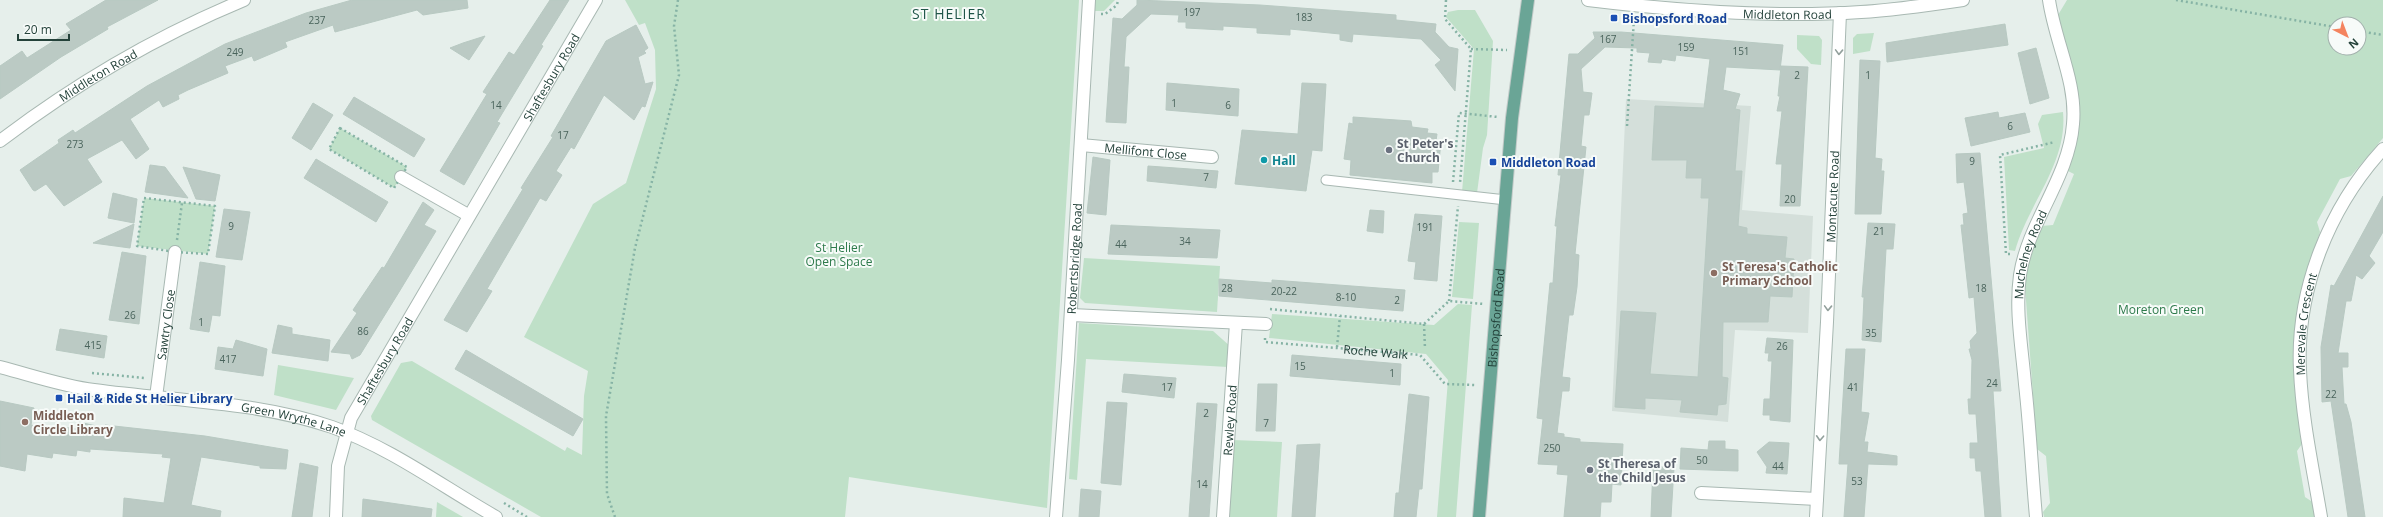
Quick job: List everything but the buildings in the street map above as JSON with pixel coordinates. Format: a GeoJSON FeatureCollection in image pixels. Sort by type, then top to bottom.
{"type":"FeatureCollection","features":[{"type":"Feature","properties":{"kind":"main road","name":"Bishopsford Road"},"geometry":{"type":"LineString","coordinates":[[1479,517],[1512,118],[1520,50],[1528,0]]}},
{"type":"Feature","properties":{"kind":"street","name":"Middleton Road"},"geometry":{"type":"LineString","coordinates":[[0,141],[28,120],[141,48],[244,0]]}},
{"type":"Feature","properties":{"kind":"street","name":"Shaftesbury Road"},"geometry":{"type":"LineString","coordinates":[[336,517],[338,466],[351,418],[468,215],[596,0]]}},
{"type":"Feature","properties":{"kind":"street","name":"Robertsbridge Road"},"geometry":{"type":"LineString","coordinates":[[1056,517],[1071,315],[1090,0]]}},
{"type":"Feature","properties":{"kind":"street","name":"Middleton Road"},"geometry":{"type":"LineString","coordinates":[[1588,0],[1635,6],[1738,12],[1840,13],[1963,0]]}},
{"type":"Feature","properties":{"kind":"street","name":"Muchelney Road"},"geometry":{"type":"LineString","coordinates":[[2036,517],[2019,319],[2020,276],[2024,256],[2065,160],[2071,138],[2074,110],[2072,91],[2049,0]]}},
{"type":"Feature","properties":{"kind":"street","name":"Montacute Road"},"geometry":{"type":"LineString","coordinates":[[1816,517],[1840,13]]}},
{"type":"Feature","properties":{"kind":"street","name":"Mellifont Close"},"geometry":{"type":"LineString","coordinates":[[1081,145],[1212,157]]}},
{"type":"Feature","properties":{"kind":"street","name":"Merevale Crescent"},"geometry":{"type":"LineString","coordinates":[[2321,517],[2301,395],[2301,327],[2314,267],[2325,237],[2348,195],[2383,149]]}},
{"type":"Feature","properties":{"kind":"street"},"geometry":{"type":"LineString","coordinates":[[401,177],[468,215]]}},
{"type":"Feature","properties":{"kind":"street","name":"Sawtry Close"},"geometry":{"type":"LineString","coordinates":[[156,397],[175,252]]}},
{"type":"Feature","properties":{"kind":"street"},"geometry":{"type":"LineString","coordinates":[[1071,315],[1266,324]]}},
{"type":"Feature","properties":{"kind":"street","name":"Rewley Road"},"geometry":{"type":"LineString","coordinates":[[1223,517],[1236,323]]}},
{"type":"Feature","properties":{"kind":"street","name":"Green Wrythe Lane"},"geometry":{"type":"LineString","coordinates":[[0,367],[92,390],[268,411],[309,420],[347,433],[418,470],[496,517]]}},
{"type":"Feature","properties":{"kind":"street"},"geometry":{"type":"LineString","coordinates":[[1701,494],[1817,499]]}},
{"type":"Feature","properties":{"kind":"lane"},"geometry":{"type":"LineString","coordinates":[[1326,180],[1506,200]]}},
{"type":"Feature","properties":{"kind":"path"},"geometry":{"type":"LineString","coordinates":[[615,517],[606,494],[606,416],[635,248],[678,75],[674,26],[678,0]]}},
{"type":"Feature","properties":{"kind":"path"},"geometry":{"type":"LineString","coordinates":[[1089,13],[1105,14],[1117,5],[1118,0]]}},
{"type":"Feature","properties":{"kind":"path"},"geometry":{"type":"LineString","coordinates":[[1446,0],[1445,20],[1472,49],[1520,50]]}},
{"type":"Feature","properties":{"kind":"path"},"geometry":{"type":"LineString","coordinates":[[2176,0],[2327,26]]}},
{"type":"Feature","properties":{"kind":"path"},"geometry":{"type":"LineString","coordinates":[[1627,126],[1635,6]]}},
{"type":"Feature","properties":{"kind":"path"},"geometry":{"type":"LineString","coordinates":[[2367,32],[2383,35]]}},
{"type":"Feature","properties":{"kind":"path"},"geometry":{"type":"LineString","coordinates":[[1455,194],[1466,114],[1472,49]]}},
{"type":"Feature","properties":{"kind":"path"},"geometry":{"type":"LineString","coordinates":[[1425,349],[1424,324],[1449,301],[1459,112],[1512,118]]}},
{"type":"Feature","properties":{"kind":"path"},"geometry":{"type":"LineString","coordinates":[[340,128],[407,167],[401,177],[394,188],[328,149],[340,128]]}},
{"type":"Feature","properties":{"kind":"path"},"geometry":{"type":"LineString","coordinates":[[2024,256],[2006,254],[2000,155],[2071,138]]}},
{"type":"Feature","properties":{"kind":"path"},"geometry":{"type":"LineString","coordinates":[[144,198],[215,206],[208,254],[175,252],[136,246],[144,198]]}},
{"type":"Feature","properties":{"kind":"path"},"geometry":{"type":"LineString","coordinates":[[175,252],[182,202]]}},
{"type":"Feature","properties":{"kind":"path"},"geometry":{"type":"LineString","coordinates":[[1449,301],[1497,306]]}},
{"type":"Feature","properties":{"kind":"path","name":"Roche Walk"},"geometry":{"type":"LineString","coordinates":[[1424,324],[1266,309],[1265,342],[1420,355],[1445,384],[1491,385]]}},
{"type":"Feature","properties":{"kind":"path"},"geometry":{"type":"LineString","coordinates":[[1337,347],[1340,316]]}},
{"type":"Feature","properties":{"kind":"shaded area","name":"St Teresa's Catholic Primary School"},"geometry":{"type":"Polygon","coordinates":[[[1626,99],[1751,106],[1742,210],[1813,216],[1808,333],[1735,330],[1728,422],[1612,411],[1626,99]]]}},
{"type":"Feature","properties":{"kind":"green space","name":"St Helier Open Space"},"geometry":{"type":"Polygon","coordinates":[[[625,0],[1079,0],[1047,508],[849,477],[845,517],[541,517],[372,420],[371,416],[401,363],[412,361],[565,451],[567,447],[582,455],[584,396],[588,371],[524,337],[593,204],[626,183],[656,89],[655,50],[645,23],[639,25],[625,0]]]}},
{"type":"Feature","properties":{"kind":"green space"},"geometry":{"type":"Polygon","coordinates":[[[1095,0],[1115,0],[1104,11],[1094,11],[1095,0]]]}},
{"type":"Feature","properties":{"kind":"green space","name":"Moreton Green"},"geometry":{"type":"Polygon","coordinates":[[[2067,0],[2383,0],[2383,138],[2351,176],[2340,179],[2317,222],[2320,232],[2311,259],[2298,311],[2304,441],[2297,451],[2305,497],[2314,503],[2316,517],[2044,517],[2043,512],[2050,503],[2046,456],[2037,449],[2025,287],[2028,265],[2041,226],[2053,225],[2074,174],[2068,171],[2075,149],[2079,110],[2078,92],[2070,56],[2058,15],[2067,0]]]}},
{"type":"Feature","properties":{"kind":"green space"},"geometry":{"type":"Polygon","coordinates":[[[1458,10],[1475,10],[1493,41],[1487,135],[1483,148],[1477,193],[1462,192],[1474,49],[1446,17],[1448,12],[1458,10]]]}},
{"type":"Feature","properties":{"kind":"green space"},"geometry":{"type":"Polygon","coordinates":[[[1874,33],[1870,51],[1853,54],[1853,38],[1857,34],[1874,33]]]}},
{"type":"Feature","properties":{"kind":"green space"},"geometry":{"type":"Polygon","coordinates":[[[1797,35],[1819,36],[1822,40],[1821,65],[1811,64],[1797,49],[1797,35]]]}},
{"type":"Feature","properties":{"kind":"green space"},"geometry":{"type":"Polygon","coordinates":[[[2063,112],[2063,131],[2053,166],[2021,234],[2015,251],[2009,250],[2004,157],[2044,148],[2038,124],[2042,115],[2063,112]]]}},
{"type":"Feature","properties":{"kind":"green space"},"geometry":{"type":"Polygon","coordinates":[[[340,128],[407,167],[394,188],[329,149],[340,128]]]}},
{"type":"Feature","properties":{"kind":"green space"},"geometry":{"type":"Polygon","coordinates":[[[144,198],[215,206],[208,254],[137,246],[144,198]]]}},
{"type":"Feature","properties":{"kind":"green space"},"geometry":{"type":"Polygon","coordinates":[[[1459,222],[1479,223],[1473,299],[1452,297],[1459,222]]]}},
{"type":"Feature","properties":{"kind":"green space"},"geometry":{"type":"Polygon","coordinates":[[[1084,258],[1220,266],[1217,312],[1085,303],[1080,298],[1084,258]]]}},
{"type":"Feature","properties":{"kind":"green space"},"geometry":{"type":"Polygon","coordinates":[[[1458,304],[1472,305],[1456,517],[1437,517],[1448,380],[1426,354],[1269,338],[1272,314],[1434,325],[1458,304]]]}},
{"type":"Feature","properties":{"kind":"green space"},"geometry":{"type":"Polygon","coordinates":[[[1079,323],[1213,331],[1231,347],[1228,367],[1086,359],[1077,480],[1069,479],[1079,323]]]}},
{"type":"Feature","properties":{"kind":"green space"},"geometry":{"type":"Polygon","coordinates":[[[278,365],[354,378],[336,410],[274,395],[278,365]]]}},
{"type":"Feature","properties":{"kind":"green space"},"geometry":{"type":"Polygon","coordinates":[[[1233,440],[1282,442],[1277,517],[1229,517],[1233,440]]]}},
{"type":"Feature","properties":{"kind":"green space"},"geometry":{"type":"Polygon","coordinates":[[[437,502],[463,517],[436,517],[437,502]]]}},
{"type":"Feature","properties":{"kind":"place","name":"Bishopsford Road"},"geometry":{"type":"Point","coordinates":[1614,18]}},
{"type":"Feature","properties":{"kind":"place","name":"St Peter's Church"},"geometry":{"type":"Point","coordinates":[1389,150]}},
{"type":"Feature","properties":{"kind":"place","name":"Hall"},"geometry":{"type":"Point","coordinates":[1264,160]}},
{"type":"Feature","properties":{"kind":"place","name":"Middleton Road"},"geometry":{"type":"Point","coordinates":[1493,162]}},
{"type":"Feature","properties":{"kind":"place","name":"St Teresa's Catholic Primary School"},"geometry":{"type":"Point","coordinates":[1714,273]}},
{"type":"Feature","properties":{"kind":"place","name":"Hail & Ride St Helier Library"},"geometry":{"type":"Point","coordinates":[59,398]}},
{"type":"Feature","properties":{"kind":"place","name":"Middleton Circle Library"},"geometry":{"type":"Point","coordinates":[25,422]}},
{"type":"Feature","properties":{"kind":"place","name":"St Theresa of the Child Jesus"},"geometry":{"type":"Point","coordinates":[1590,470]}},
{"type":"Feature","properties":{"kind":"district","name":"ST HELIER"},"geometry":{"type":"Point","coordinates":[949,13]}}]}
